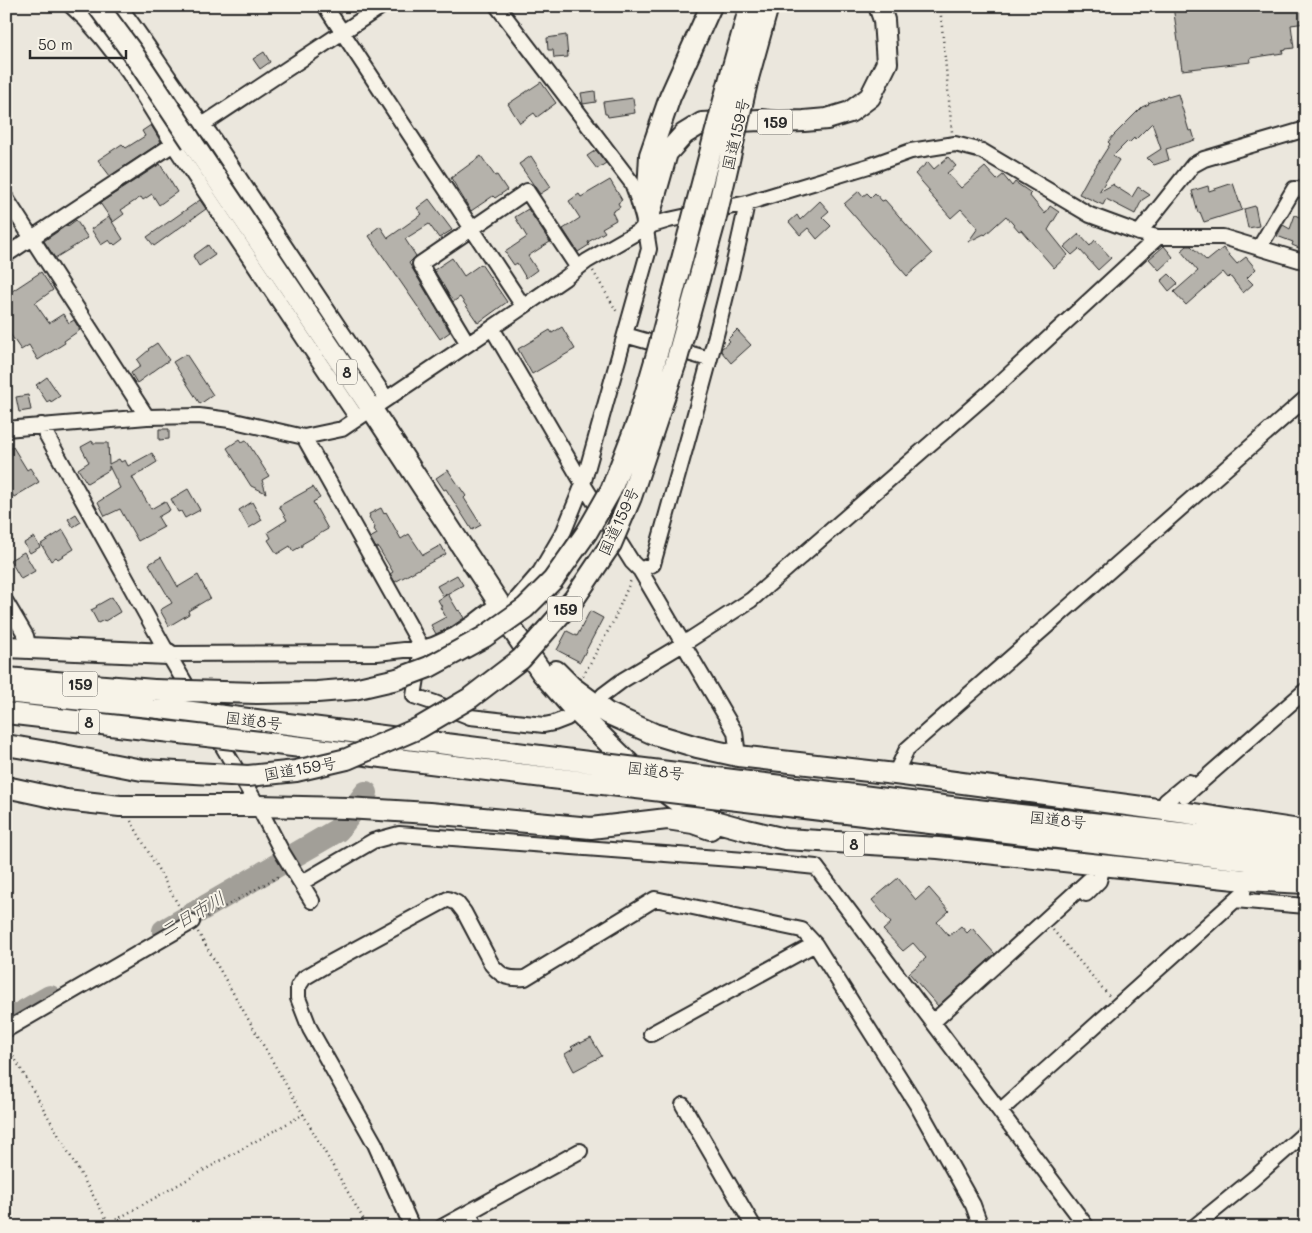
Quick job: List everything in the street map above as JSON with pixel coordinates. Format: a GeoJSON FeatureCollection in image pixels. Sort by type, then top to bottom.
{"type":"FeatureCollection","features":[{"type":"Feature","properties":{"kind":"highway","name":"8"},"geometry":{"type":"LineString","coordinates":[[98,6],[132,52],[183,143],[507,602],[519,626],[548,663],[572,687],[607,713],[654,734],[738,756],[895,774],[1164,810],[1186,804],[1306,832]]}},
{"type":"Feature","properties":{"kind":"highway"},"geometry":{"type":"LineString","coordinates":[[646,227],[650,155],[670,97],[711,6]]}},
{"type":"Feature","properties":{"kind":"highway","name":"国道159号"},"geometry":{"type":"LineString","coordinates":[[6,744],[142,770],[248,776],[296,771],[347,759],[419,728],[470,698],[521,659],[574,599],[611,544],[631,497],[677,359],[715,221],[750,6]]}},
{"type":"Feature","properties":{"kind":"highway","name":"国道159号"},"geometry":{"type":"LineString","coordinates":[[6,678],[157,699],[354,689],[397,679],[429,667],[484,638],[524,608],[553,580],[587,532],[611,490],[637,423],[740,74],[768,6]]}},
{"type":"Feature","properties":{"kind":"highway","name":"159"},"geometry":{"type":"LineString","coordinates":[[646,227],[667,153],[684,134],[702,123],[827,119],[850,112],[870,98],[887,63],[884,20],[879,6]]}},
{"type":"Feature","properties":{"kind":"highway","name":"8"},"geometry":{"type":"LineString","coordinates":[[507,602],[512,630],[542,673],[571,706],[639,772],[681,804],[714,821],[786,839],[938,848],[1091,870],[1306,883]]}},
{"type":"Feature","properties":{"kind":"highway"},"geometry":{"type":"LineString","coordinates":[[6,647],[168,654]]}},
{"type":"Feature","properties":{"kind":"highway","name":"国道8号"},"geometry":{"type":"LineString","coordinates":[[6,692],[157,699],[248,719],[556,758],[1306,866]]}},
{"type":"Feature","properties":{"kind":"highway","name":"国道8号"},"geometry":{"type":"LineString","coordinates":[[6,712],[552,778],[957,817],[1306,847]]}},
{"type":"Feature","properties":{"kind":"highway"},"geometry":{"type":"LineString","coordinates":[[6,751],[53,753]]}},
{"type":"Feature","properties":{"kind":"highway"},"geometry":{"type":"LineString","coordinates":[[6,787],[66,800],[120,806],[356,808],[429,812],[591,828],[667,819],[693,823],[747,839],[786,839]]}},
{"type":"Feature","properties":{"kind":"street"},"geometry":{"type":"LineString","coordinates":[[71,6],[101,37],[183,143],[233,227],[371,408]]}},
{"type":"Feature","properties":{"kind":"street"},"geometry":{"type":"LineString","coordinates":[[119,6],[196,117],[210,134],[371,408]]}},
{"type":"Feature","properties":{"kind":"street"},"geometry":{"type":"LineString","coordinates":[[325,6],[523,306]]}},
{"type":"Feature","properties":{"kind":"street"},"geometry":{"type":"LineString","coordinates":[[6,255],[183,143],[203,125],[382,6]]}},
{"type":"Feature","properties":{"kind":"street"},"geometry":{"type":"LineString","coordinates":[[168,654],[377,653],[433,645],[455,635],[507,602],[540,572],[564,531],[583,484],[626,332],[648,249],[646,227],[632,183],[497,6]]}},
{"type":"Feature","properties":{"kind":"street"},"geometry":{"type":"LineString","coordinates":[[1139,233],[1193,165],[1204,159],[1306,129]]}},
{"type":"Feature","properties":{"kind":"street"},"geometry":{"type":"LineString","coordinates":[[6,429],[147,417],[199,416],[230,420],[304,437],[342,428],[583,265],[646,227],[747,203],[872,165],[911,151],[955,144],[982,150],[1090,215],[1139,233],[1158,237],[1223,237],[1306,262]]}},
{"type":"Feature","properties":{"kind":"street"},"geometry":{"type":"LineString","coordinates":[[1259,248],[1294,189],[1306,190]]}},
{"type":"Feature","properties":{"kind":"street"},"geometry":{"type":"LineString","coordinates":[[468,344],[420,264],[527,191],[583,265]]}},
{"type":"Feature","properties":{"kind":"street"},"geometry":{"type":"LineString","coordinates":[[6,198],[147,417]]}},
{"type":"Feature","properties":{"kind":"street"},"geometry":{"type":"LineString","coordinates":[[640,570],[653,564],[710,359],[737,254],[747,203]]}},
{"type":"Feature","properties":{"kind":"street"},"geometry":{"type":"LineString","coordinates":[[603,695],[623,680],[751,600],[1000,383],[1158,237]]}},
{"type":"Feature","properties":{"kind":"street"},"geometry":{"type":"LineString","coordinates":[[492,328],[583,484],[632,562],[640,570],[735,732],[738,756]]}},
{"type":"Feature","properties":{"kind":"street"},"geometry":{"type":"LineString","coordinates":[[626,332],[710,359]]}},
{"type":"Feature","properties":{"kind":"street"},"geometry":{"type":"LineString","coordinates":[[895,774],[907,749],[1306,398]]}},
{"type":"Feature","properties":{"kind":"street"},"geometry":{"type":"LineString","coordinates":[[41,425],[168,654],[258,806],[282,852],[312,902]]}},
{"type":"Feature","properties":{"kind":"street"},"geometry":{"type":"LineString","coordinates":[[304,437],[422,648],[414,696],[470,717],[544,725],[567,718]]}},
{"type":"Feature","properties":{"kind":"street"},"geometry":{"type":"LineString","coordinates":[[6,602],[26,636],[29,649]]}},
{"type":"Feature","properties":{"kind":"street"},"geometry":{"type":"LineString","coordinates":[[1186,804],[1217,779],[1217,768],[1306,690]]}},
{"type":"Feature","properties":{"kind":"street"},"geometry":{"type":"LineString","coordinates":[[1164,810],[1166,801],[1209,765],[1217,768]]}},
{"type":"Feature","properties":{"kind":"street"},"geometry":{"type":"LineString","coordinates":[[301,883],[372,842],[399,834],[816,866],[1087,1227]]}},
{"type":"Feature","properties":{"kind":"street"},"geometry":{"type":"LineString","coordinates":[[1091,870],[1099,882],[1068,909],[1060,906],[1058,897],[1080,876],[1091,870]]}},
{"type":"Feature","properties":{"kind":"street"},"geometry":{"type":"LineString","coordinates":[[1000,1110],[1243,893],[1245,880]]}},
{"type":"Feature","properties":{"kind":"street"},"geometry":{"type":"LineString","coordinates":[[412,1227],[375,1144],[310,1029],[298,998],[298,987],[304,978],[448,898],[457,903],[464,912],[492,965],[499,972],[512,979],[525,978],[655,899],[802,930],[814,944],[917,1105],[973,1205],[980,1227]]}},
{"type":"Feature","properties":{"kind":"street"},"geometry":{"type":"LineString","coordinates":[[1235,900],[1306,906]]}},
{"type":"Feature","properties":{"kind":"street"},"geometry":{"type":"LineString","coordinates":[[933,1022],[1060,906]]}},
{"type":"Feature","properties":{"kind":"street"},"geometry":{"type":"LineString","coordinates":[[6,1030],[189,918]]}},
{"type":"Feature","properties":{"kind":"street"},"geometry":{"type":"LineString","coordinates":[[651,1034],[814,944]]}},
{"type":"Feature","properties":{"kind":"street"},"geometry":{"type":"LineString","coordinates":[[683,1105],[754,1227]]}},
{"type":"Feature","properties":{"kind":"street"},"geometry":{"type":"LineString","coordinates":[[1194,1227],[1306,1132]]}},
{"type":"Feature","properties":{"kind":"street"},"geometry":{"type":"LineString","coordinates":[[442,1227],[580,1151]]}},
{"type":"Feature","properties":{"kind":"street"},"geometry":{"type":"LineString","coordinates":[[468,1213],[476,1227]]}},
{"type":"Feature","properties":{"kind":"path"},"geometry":{"type":"LineString","coordinates":[[940,6],[952,131],[955,144]]}},
{"type":"Feature","properties":{"kind":"path"},"geometry":{"type":"LineString","coordinates":[[583,265],[626,332]]}},
{"type":"Feature","properties":{"kind":"path"},"geometry":{"type":"LineString","coordinates":[[581,679],[612,624],[631,579],[640,570]]}},
{"type":"Feature","properties":{"kind":"path"},"geometry":{"type":"LineString","coordinates":[[120,806],[131,820],[180,908],[189,918],[368,1227]]}},
{"type":"Feature","properties":{"kind":"path"},"geometry":{"type":"LineString","coordinates":[[189,918],[199,922],[292,869]]}},
{"type":"Feature","properties":{"kind":"path"},"geometry":{"type":"LineString","coordinates":[[1045,920],[1117,1006]]}},
{"type":"Feature","properties":{"kind":"path"},"geometry":{"type":"LineString","coordinates":[[6,1043],[111,1227]]}},
{"type":"Feature","properties":{"kind":"path"},"geometry":{"type":"LineString","coordinates":[[103,1227],[304,1114]]}},
{"type":"Feature","properties":{"kind":"building"},"geometry":{"type":"Polygon","coordinates":[[[1173,6],[1306,6],[1306,23],[1291,25],[1294,48],[1286,49],[1282,51],[1283,53],[1250,58],[1251,62],[1182,70],[1173,6]]]}},
{"type":"Feature","properties":{"kind":"building"},"geometry":{"type":"Polygon","coordinates":[[[566,35],[568,57],[554,58],[553,50],[548,50],[547,38],[566,35]]]}},
{"type":"Feature","properties":{"kind":"building"},"geometry":{"type":"Polygon","coordinates":[[[264,52],[270,62],[260,69],[253,59],[264,52]]]}},
{"type":"Feature","properties":{"kind":"building"},"geometry":{"type":"Polygon","coordinates":[[[541,82],[556,103],[537,117],[534,113],[520,123],[508,104],[541,82]]]}},
{"type":"Feature","properties":{"kind":"building"},"geometry":{"type":"Polygon","coordinates":[[[595,91],[596,102],[583,104],[581,93],[595,91]]]}},
{"type":"Feature","properties":{"kind":"building"},"geometry":{"type":"Polygon","coordinates":[[[1178,94],[1189,131],[1192,130],[1195,140],[1166,149],[1169,160],[1154,165],[1147,158],[1161,149],[1152,123],[1135,140],[1134,138],[1129,143],[1128,141],[1113,156],[1119,160],[1099,192],[1114,184],[1132,197],[1138,187],[1150,195],[1142,200],[1135,214],[1106,199],[1103,205],[1079,194],[1110,144],[1108,142],[1114,135],[1148,103],[1178,94]]]}},
{"type":"Feature","properties":{"kind":"building"},"geometry":{"type":"Polygon","coordinates":[[[633,98],[635,113],[608,117],[605,114],[603,102],[633,98]]]}},
{"type":"Feature","properties":{"kind":"building"},"geometry":{"type":"Polygon","coordinates":[[[151,125],[161,142],[110,176],[98,160],[122,144],[126,148],[145,136],[142,131],[151,125]]]}},
{"type":"Feature","properties":{"kind":"building"},"geometry":{"type":"Polygon","coordinates":[[[596,150],[606,163],[597,169],[587,156],[596,150]]]}},
{"type":"Feature","properties":{"kind":"building"},"geometry":{"type":"Polygon","coordinates":[[[481,156],[507,190],[495,198],[493,196],[471,211],[451,178],[481,156]]]}},
{"type":"Feature","properties":{"kind":"building"},"geometry":{"type":"Polygon","coordinates":[[[531,156],[551,187],[540,194],[519,164],[531,156]]]}},
{"type":"Feature","properties":{"kind":"building"},"geometry":{"type":"Polygon","coordinates":[[[948,157],[956,166],[947,173],[961,188],[985,167],[997,180],[1003,175],[1012,186],[1015,182],[1031,193],[1029,195],[1045,214],[1050,206],[1059,212],[1048,230],[1068,255],[1054,268],[1021,230],[1019,231],[1006,216],[985,235],[968,242],[978,228],[961,209],[951,218],[915,174],[928,162],[934,169],[948,157]]]}},
{"type":"Feature","properties":{"kind":"building"},"geometry":{"type":"Polygon","coordinates":[[[160,164],[177,192],[159,205],[152,194],[143,200],[141,197],[121,210],[124,214],[113,222],[100,203],[160,164]]]}},
{"type":"Feature","properties":{"kind":"building"},"geometry":{"type":"Polygon","coordinates":[[[610,180],[622,200],[618,203],[620,207],[612,212],[616,220],[602,228],[605,232],[588,242],[589,245],[578,252],[563,229],[580,218],[569,201],[579,194],[581,197],[610,180]]]}},
{"type":"Feature","properties":{"kind":"building"},"geometry":{"type":"Polygon","coordinates":[[[1233,183],[1242,210],[1204,222],[1200,212],[1198,213],[1192,191],[1208,186],[1209,191],[1233,183]]]}},
{"type":"Feature","properties":{"kind":"building"},"geometry":{"type":"Polygon","coordinates":[[[859,191],[863,196],[867,193],[871,197],[875,193],[882,201],[885,200],[932,254],[907,276],[844,204],[859,191]]]}},
{"type":"Feature","properties":{"kind":"building"},"geometry":{"type":"Polygon","coordinates":[[[429,199],[452,230],[439,238],[429,224],[405,239],[416,256],[409,263],[450,332],[440,339],[369,236],[380,226],[388,238],[422,214],[417,208],[429,199]]]}},
{"type":"Feature","properties":{"kind":"building"},"geometry":{"type":"Polygon","coordinates":[[[200,200],[206,209],[154,246],[147,237],[200,200]]]}},
{"type":"Feature","properties":{"kind":"building"},"geometry":{"type":"Polygon","coordinates":[[[820,201],[829,211],[822,217],[831,226],[817,239],[808,228],[800,235],[789,222],[797,215],[800,220],[820,201]]]}},
{"type":"Feature","properties":{"kind":"building"},"geometry":{"type":"Polygon","coordinates":[[[1255,206],[1259,226],[1248,228],[1244,209],[1255,206]]]}},
{"type":"Feature","properties":{"kind":"building"},"geometry":{"type":"Polygon","coordinates":[[[528,209],[550,242],[528,256],[537,270],[526,278],[517,263],[514,265],[505,252],[527,237],[515,217],[528,209]]]}},
{"type":"Feature","properties":{"kind":"building"},"geometry":{"type":"Polygon","coordinates":[[[1295,215],[1306,220],[1306,251],[1292,245],[1293,242],[1277,236],[1283,225],[1290,229],[1295,215]]]}},
{"type":"Feature","properties":{"kind":"building"},"geometry":{"type":"Polygon","coordinates":[[[109,217],[123,239],[115,245],[109,240],[101,245],[91,229],[109,217]]]}},
{"type":"Feature","properties":{"kind":"building"},"geometry":{"type":"Polygon","coordinates":[[[76,220],[88,238],[55,258],[44,241],[76,220]]]}},
{"type":"Feature","properties":{"kind":"building"},"geometry":{"type":"Polygon","coordinates":[[[1079,234],[1090,246],[1095,240],[1111,258],[1098,270],[1079,249],[1072,255],[1064,247],[1079,234]]]}},
{"type":"Feature","properties":{"kind":"building"},"geometry":{"type":"Polygon","coordinates":[[[208,245],[215,255],[199,266],[193,256],[208,245]]]}},
{"type":"Feature","properties":{"kind":"building"},"geometry":{"type":"Polygon","coordinates":[[[1164,246],[1173,257],[1159,270],[1149,259],[1164,246]]]}},
{"type":"Feature","properties":{"kind":"building"},"geometry":{"type":"Polygon","coordinates":[[[1187,246],[1191,246],[1207,261],[1223,248],[1237,264],[1246,257],[1256,269],[1247,278],[1253,284],[1243,293],[1230,276],[1228,278],[1223,272],[1186,305],[1174,292],[1198,271],[1181,251],[1187,246]]]}},
{"type":"Feature","properties":{"kind":"building"},"geometry":{"type":"Polygon","coordinates":[[[452,258],[464,276],[481,264],[507,302],[478,323],[460,297],[453,302],[434,270],[452,258]]]}},
{"type":"Feature","properties":{"kind":"building"},"geometry":{"type":"Polygon","coordinates":[[[41,272],[53,290],[35,303],[49,323],[63,314],[69,323],[74,320],[80,330],[64,341],[65,343],[38,360],[29,345],[21,350],[6,328],[6,295],[41,272]]]}},
{"type":"Feature","properties":{"kind":"building"},"geometry":{"type":"Polygon","coordinates":[[[1169,274],[1178,283],[1169,291],[1161,281],[1169,274]]]}},
{"type":"Feature","properties":{"kind":"building"},"geometry":{"type":"Polygon","coordinates":[[[562,327],[575,349],[532,374],[518,349],[550,330],[552,333],[562,327]]]}},
{"type":"Feature","properties":{"kind":"building"},"geometry":{"type":"Polygon","coordinates":[[[737,330],[751,345],[731,363],[721,349],[730,341],[728,339],[737,330]]]}},
{"type":"Feature","properties":{"kind":"building"},"geometry":{"type":"Polygon","coordinates":[[[157,343],[169,360],[137,383],[131,373],[141,366],[137,360],[157,343]]]}},
{"type":"Feature","properties":{"kind":"building"},"geometry":{"type":"Polygon","coordinates":[[[186,354],[213,395],[200,404],[173,362],[186,354]]]}},
{"type":"Feature","properties":{"kind":"building"},"geometry":{"type":"Polygon","coordinates":[[[47,377],[60,396],[51,402],[50,400],[47,402],[36,385],[47,377]]]}},
{"type":"Feature","properties":{"kind":"building"},"geometry":{"type":"Polygon","coordinates":[[[28,395],[31,410],[19,412],[16,397],[28,395]]]}},
{"type":"Feature","properties":{"kind":"building"},"geometry":{"type":"Polygon","coordinates":[[[159,429],[169,429],[169,439],[159,440],[159,429]]]}},
{"type":"Feature","properties":{"kind":"building"},"geometry":{"type":"Polygon","coordinates":[[[240,439],[242,442],[246,440],[269,476],[262,480],[266,493],[251,486],[227,448],[240,439]]]}},
{"type":"Feature","properties":{"kind":"building"},"geometry":{"type":"Polygon","coordinates":[[[92,441],[93,443],[108,443],[109,464],[119,459],[121,462],[125,460],[128,466],[152,453],[157,462],[132,477],[151,509],[165,501],[170,510],[158,517],[164,527],[138,541],[120,509],[105,516],[98,502],[120,488],[109,466],[109,470],[87,483],[78,469],[89,462],[81,447],[92,441]]]}},
{"type":"Feature","properties":{"kind":"building"},"geometry":{"type":"Polygon","coordinates":[[[13,447],[27,470],[30,468],[39,482],[14,497],[6,485],[6,451],[13,447]]]}},
{"type":"Feature","properties":{"kind":"building"},"geometry":{"type":"Polygon","coordinates":[[[448,470],[466,496],[464,498],[481,525],[472,530],[446,489],[444,490],[436,478],[448,470]]]}},
{"type":"Feature","properties":{"kind":"building"},"geometry":{"type":"Polygon","coordinates":[[[313,487],[320,498],[313,502],[328,529],[293,551],[290,546],[277,554],[268,540],[271,538],[268,532],[287,520],[279,506],[313,487]]]}},
{"type":"Feature","properties":{"kind":"building"},"geometry":{"type":"Polygon","coordinates":[[[188,489],[200,510],[185,518],[181,511],[178,512],[171,499],[188,489]]]}},
{"type":"Feature","properties":{"kind":"building"},"geometry":{"type":"Polygon","coordinates":[[[252,502],[262,520],[249,528],[239,510],[252,502]]]}},
{"type":"Feature","properties":{"kind":"building"},"geometry":{"type":"Polygon","coordinates":[[[381,508],[384,514],[386,512],[401,539],[409,534],[423,555],[441,545],[446,554],[395,582],[390,574],[393,572],[378,547],[376,548],[370,538],[377,534],[369,514],[381,508]]]}},
{"type":"Feature","properties":{"kind":"building"},"geometry":{"type":"Polygon","coordinates":[[[76,514],[81,522],[73,527],[68,519],[76,514]]]}},
{"type":"Feature","properties":{"kind":"building"},"geometry":{"type":"Polygon","coordinates":[[[63,530],[74,549],[51,561],[41,544],[63,530]]]}},
{"type":"Feature","properties":{"kind":"building"},"geometry":{"type":"Polygon","coordinates":[[[34,537],[40,547],[30,553],[24,543],[34,537]]]}},
{"type":"Feature","properties":{"kind":"building"},"geometry":{"type":"Polygon","coordinates":[[[24,552],[35,571],[21,579],[10,560],[24,552]]]}},
{"type":"Feature","properties":{"kind":"building"},"geometry":{"type":"Polygon","coordinates":[[[161,557],[178,587],[198,575],[210,598],[188,611],[189,614],[169,626],[160,610],[172,603],[149,564],[161,557]]]}},
{"type":"Feature","properties":{"kind":"building"},"geometry":{"type":"Polygon","coordinates":[[[457,575],[463,585],[443,596],[437,586],[457,575]]]}},
{"type":"Feature","properties":{"kind":"building"},"geometry":{"type":"Polygon","coordinates":[[[448,594],[464,618],[436,634],[431,625],[446,617],[438,600],[448,594]]]}},
{"type":"Feature","properties":{"kind":"building"},"geometry":{"type":"Polygon","coordinates":[[[112,597],[120,612],[98,623],[91,610],[112,597]]]}},
{"type":"Feature","properties":{"kind":"building"},"geometry":{"type":"Polygon","coordinates":[[[590,611],[603,618],[580,662],[557,650],[567,631],[577,636],[590,611]]]}},
{"type":"Feature","properties":{"kind":"building"},"geometry":{"type":"Polygon","coordinates":[[[898,878],[916,900],[929,888],[949,911],[937,922],[949,936],[961,926],[967,933],[972,928],[995,954],[938,1006],[909,973],[926,958],[913,943],[903,951],[883,930],[891,923],[872,900],[898,878]]]}},
{"type":"Feature","properties":{"kind":"building"},"geometry":{"type":"Polygon","coordinates":[[[591,1038],[602,1056],[574,1071],[565,1054],[573,1049],[571,1047],[591,1038]]]}},
{"type":"Feature","properties":{"kind":"waterway","name":"二日市川"},"geometry":{"type":"LineString","coordinates":[[164,931],[338,830],[366,793]]}},
{"type":"Feature","properties":{"kind":"waterway","name":"二日市川"},"geometry":{"type":"LineString","coordinates":[[6,1022],[50,997]]}}]}
